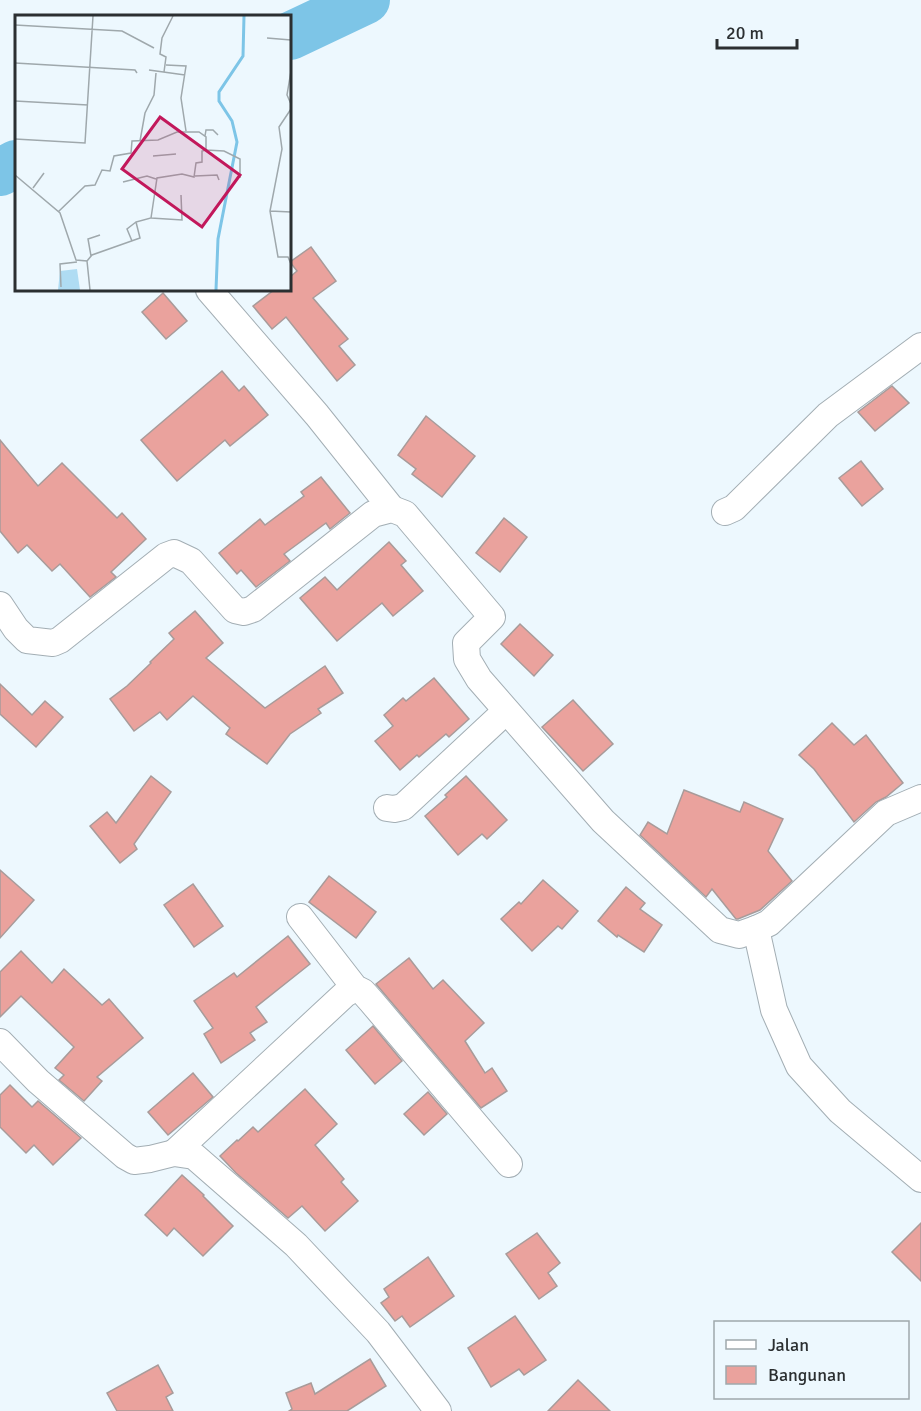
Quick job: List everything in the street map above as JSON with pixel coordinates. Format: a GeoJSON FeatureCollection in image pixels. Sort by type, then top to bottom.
{"type":"FeatureCollection","features":[{"type":"Feature","properties":{"kind":"street"},"geometry":{"type":"LineString","coordinates":[[210,291],[317,415],[392,509],[405,514],[492,617],[466,643],[467,659],[479,679],[603,820],[720,930],[739,935],[768,923],[886,813],[919,802]]}},
{"type":"Feature","properties":{"kind":"street"},"geometry":{"type":"LineString","coordinates":[[725,512],[734,508],[828,415],[921,346]]}},
{"type":"Feature","properties":{"kind":"street"},"geometry":{"type":"LineString","coordinates":[[0,605],[27,640],[53,643],[60,640],[166,556],[174,553],[191,561],[235,610],[244,612],[253,609],[373,514],[392,509]]}},
{"type":"Feature","properties":{"kind":"street"},"geometry":{"type":"LineString","coordinates":[[387,808],[404,807],[506,711]]}},
{"type":"Feature","properties":{"kind":"street"},"geometry":{"type":"LineString","coordinates":[[300,917],[355,988],[363,992],[371,1001],[509,1164]]}},
{"type":"Feature","properties":{"kind":"street"},"geometry":{"type":"LineString","coordinates":[[756,929],[774,1010],[799,1066],[840,1111],[921,1179]]}},
{"type":"Feature","properties":{"kind":"street"},"geometry":{"type":"LineString","coordinates":[[174,1153],[345,994],[355,988]]}},
{"type":"Feature","properties":{"kind":"street"},"geometry":{"type":"LineString","coordinates":[[0,1042],[38,1081],[125,1156],[134,1161],[174,1153],[194,1156],[296,1245],[378,1332],[438,1411]]}},
{"type":"Feature","properties":{"kind":"building"},"geometry":{"type":"Polygon","coordinates":[[[311,247],[336,281],[313,298],[348,339],[339,346],[355,365],[337,381],[286,317],[272,329],[253,306],[273,291],[291,291],[291,276],[297,271],[291,261],[311,247]]]}},
{"type":"Feature","properties":{"kind":"building"},"geometry":{"type":"Polygon","coordinates":[[[163,293],[187,321],[166,339],[142,312],[163,293]]]}},
{"type":"Feature","properties":{"kind":"building"},"geometry":{"type":"Polygon","coordinates":[[[222,371],[239,391],[244,386],[268,415],[230,446],[225,440],[177,481],[141,440],[222,371]]]}},
{"type":"Feature","properties":{"kind":"building"},"geometry":{"type":"Polygon","coordinates":[[[892,386],[909,403],[875,431],[858,412],[892,386]]]}},
{"type":"Feature","properties":{"kind":"building"},"geometry":{"type":"Polygon","coordinates":[[[426,416],[475,456],[442,497],[412,474],[416,469],[398,455],[426,416]]]}},
{"type":"Feature","properties":{"kind":"building"},"geometry":{"type":"Polygon","coordinates":[[[0,440],[38,486],[62,463],[117,518],[122,513],[146,539],[111,572],[116,577],[90,597],[60,564],[52,571],[27,545],[18,553],[0,531],[0,440]]]}},
{"type":"Feature","properties":{"kind":"building"},"geometry":{"type":"Polygon","coordinates":[[[861,461],[883,489],[862,506],[839,478],[861,461]]]}},
{"type":"Feature","properties":{"kind":"building"},"geometry":{"type":"Polygon","coordinates":[[[321,477],[350,513],[330,529],[326,523],[284,554],[290,561],[256,587],[241,570],[237,574],[219,553],[260,519],[265,525],[304,496],[301,492],[321,477]]]}},
{"type":"Feature","properties":{"kind":"building"},"geometry":{"type":"Polygon","coordinates":[[[504,518],[527,537],[500,572],[476,553],[504,518]]]}},
{"type":"Feature","properties":{"kind":"building"},"geometry":{"type":"Polygon","coordinates":[[[389,542],[406,561],[401,565],[423,591],[393,616],[382,603],[337,641],[300,598],[325,577],[337,590],[389,542]]]}},
{"type":"Feature","properties":{"kind":"building"},"geometry":{"type":"Polygon","coordinates":[[[195,611],[223,643],[206,658],[265,708],[325,666],[343,693],[318,709],[321,713],[290,734],[267,764],[226,734],[230,728],[193,696],[167,720],[160,712],[134,731],[110,699],[151,663],[174,639],[169,633],[195,611]]]}},
{"type":"Feature","properties":{"kind":"building"},"geometry":{"type":"Polygon","coordinates":[[[520,624],[553,655],[534,676],[501,644],[520,624]]]}},
{"type":"Feature","properties":{"kind":"building"},"geometry":{"type":"Polygon","coordinates":[[[434,678],[469,719],[449,737],[446,734],[400,770],[375,741],[393,726],[384,715],[403,698],[406,701],[434,678]]]}},
{"type":"Feature","properties":{"kind":"building"},"geometry":{"type":"Polygon","coordinates":[[[0,684],[32,715],[45,701],[63,717],[36,747],[0,714],[0,684]]]}},
{"type":"Feature","properties":{"kind":"building"},"geometry":{"type":"Polygon","coordinates":[[[573,700],[613,744],[583,771],[542,727],[573,700]]]}},
{"type":"Feature","properties":{"kind":"building"},"geometry":{"type":"Polygon","coordinates":[[[832,723],[854,745],[866,735],[903,783],[876,802],[854,822],[814,769],[799,755],[832,723]]]}},
{"type":"Feature","properties":{"kind":"building"},"geometry":{"type":"Polygon","coordinates":[[[151,776],[171,792],[134,844],[137,849],[120,863],[90,826],[107,812],[116,823],[151,776]]]}},
{"type":"Feature","properties":{"kind":"building"},"geometry":{"type":"Polygon","coordinates":[[[466,776],[507,820],[487,839],[482,834],[458,855],[425,816],[466,776]]]}},
{"type":"Feature","properties":{"kind":"building"},"geometry":{"type":"Polygon","coordinates":[[[684,790],[740,812],[744,802],[783,819],[768,851],[792,881],[760,910],[736,919],[712,889],[706,897],[640,835],[648,822],[667,834],[684,790]]]}},
{"type":"Feature","properties":{"kind":"building"},"geometry":{"type":"Polygon","coordinates":[[[0,870],[34,900],[0,938],[0,870]]]}},
{"type":"Feature","properties":{"kind":"building"},"geometry":{"type":"Polygon","coordinates":[[[329,876],[376,912],[356,938],[309,902],[329,876]]]}},
{"type":"Feature","properties":{"kind":"building"},"geometry":{"type":"Polygon","coordinates":[[[543,880],[578,911],[562,929],[558,926],[532,951],[501,919],[519,902],[521,904],[543,880]]]}},
{"type":"Feature","properties":{"kind":"building"},"geometry":{"type":"Polygon","coordinates":[[[193,884],[223,926],[194,947],[164,905],[193,884]]]}},
{"type":"Feature","properties":{"kind":"building"},"geometry":{"type":"Polygon","coordinates":[[[626,887],[645,903],[640,909],[662,925],[644,952],[618,935],[617,937],[598,921],[626,887]]]}},
{"type":"Feature","properties":{"kind":"building"},"geometry":{"type":"Polygon","coordinates":[[[288,936],[310,964],[256,1007],[267,1022],[250,1033],[255,1040],[221,1063],[204,1034],[213,1028],[194,1001],[234,973],[237,977],[288,936]]]}},
{"type":"Feature","properties":{"kind":"building"},"geometry":{"type":"Polygon","coordinates":[[[21,951],[52,983],[64,969],[102,1005],[109,999],[143,1038],[97,1077],[102,1081],[84,1101],[59,1080],[64,1075],[55,1068],[74,1047],[21,996],[0,1017],[0,972],[21,951]]]}},
{"type":"Feature","properties":{"kind":"building"},"geometry":{"type":"Polygon","coordinates":[[[409,958],[433,989],[443,980],[484,1023],[465,1041],[485,1073],[492,1068],[507,1091],[481,1108],[376,984],[409,958]]]}},
{"type":"Feature","properties":{"kind":"building"},"geometry":{"type":"Polygon","coordinates":[[[373,1026],[402,1061],[375,1084],[346,1050],[373,1026]]]}},
{"type":"Feature","properties":{"kind":"building"},"geometry":{"type":"Polygon","coordinates":[[[193,1073],[213,1097],[168,1135],[148,1112],[193,1073]]]}},
{"type":"Feature","properties":{"kind":"building"},"geometry":{"type":"Polygon","coordinates":[[[10,1085],[32,1107],[38,1101],[81,1138],[53,1165],[34,1145],[26,1153],[0,1127],[0,1095],[10,1085]]]}},
{"type":"Feature","properties":{"kind":"building"},"geometry":{"type":"Polygon","coordinates":[[[305,1089],[337,1124],[315,1145],[344,1179],[341,1182],[358,1201],[325,1231],[302,1206],[288,1218],[220,1156],[253,1127],[258,1132],[305,1089]]]}},
{"type":"Feature","properties":{"kind":"building"},"geometry":{"type":"Polygon","coordinates":[[[428,1092],[447,1114],[424,1135],[404,1114],[428,1092]]]}},
{"type":"Feature","properties":{"kind":"building"},"geometry":{"type":"Polygon","coordinates":[[[182,1175],[233,1226],[203,1256],[174,1228],[167,1236],[145,1215],[182,1175]]]}},
{"type":"Feature","properties":{"kind":"building"},"geometry":{"type":"Polygon","coordinates":[[[921,1223],[921,1281],[892,1252],[921,1223]]]}},
{"type":"Feature","properties":{"kind":"building"},"geometry":{"type":"Polygon","coordinates":[[[537,1233],[560,1263],[548,1273],[557,1286],[539,1299],[506,1254],[537,1233]]]}},
{"type":"Feature","properties":{"kind":"building"},"geometry":{"type":"Polygon","coordinates":[[[428,1257],[454,1296],[410,1327],[402,1316],[395,1321],[381,1303],[389,1297],[384,1289],[428,1257]]]}},
{"type":"Feature","properties":{"kind":"building"},"geometry":{"type":"Polygon","coordinates":[[[515,1316],[546,1360],[524,1375],[519,1369],[491,1387],[468,1348],[515,1316]]]}},
{"type":"Feature","properties":{"kind":"building"},"geometry":{"type":"Polygon","coordinates":[[[370,1359],[386,1386],[347,1411],[289,1411],[292,1409],[286,1393],[311,1383],[315,1394],[370,1359]]]}},
{"type":"Feature","properties":{"kind":"building"},"geometry":{"type":"Polygon","coordinates":[[[158,1365],[173,1393],[166,1397],[173,1411],[117,1411],[107,1393],[158,1365]]]}},
{"type":"Feature","properties":{"kind":"building"},"geometry":{"type":"Polygon","coordinates":[[[578,1380],[610,1411],[548,1411],[578,1380]]]}},
{"type":"Feature","properties":{"kind":"waterway"},"geometry":{"type":"LineString","coordinates":[[291,36],[366,0]]}},
{"type":"Feature","properties":{"kind":"waterway"},"geometry":{"type":"LineString","coordinates":[[0,172],[15,164]]}}]}
